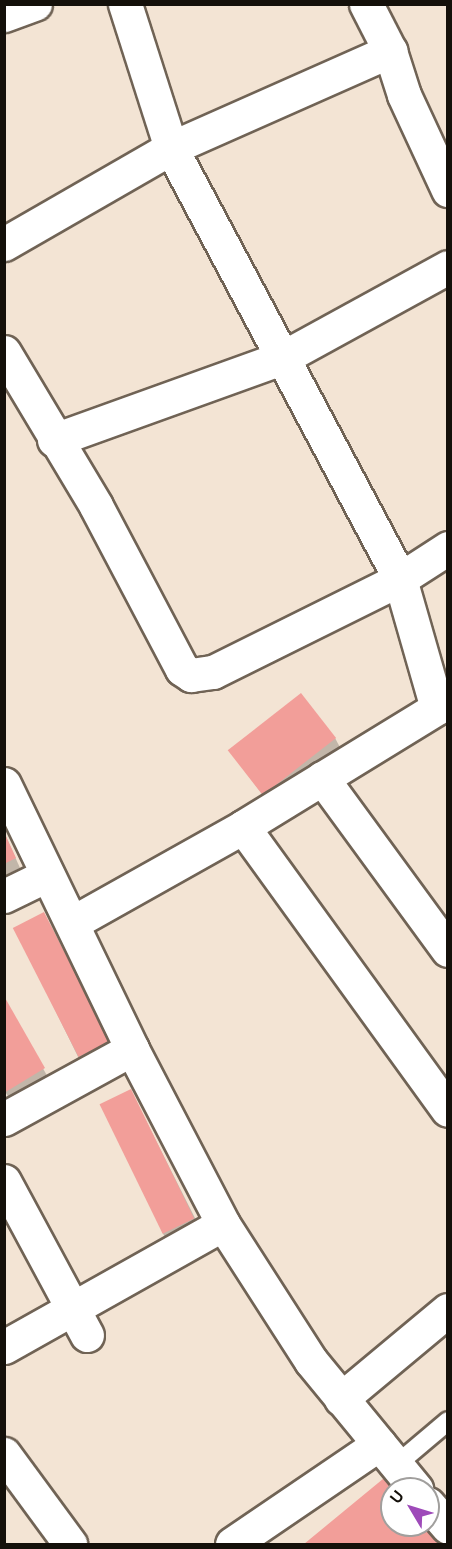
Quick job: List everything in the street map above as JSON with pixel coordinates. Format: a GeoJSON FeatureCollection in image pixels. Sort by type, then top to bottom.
{"type":"FeatureCollection","features":[{"type":"Feature","properties":{"kind":"street"},"geometry":{"type":"LineString","coordinates":[[72,923],[243,827],[442,706],[400,579],[171,148],[125,4]]}},
{"type":"Feature","properties":{"kind":"street"},"geometry":{"type":"LineString","coordinates":[[366,4],[390,51],[404,94],[447,190]]}},
{"type":"Feature","properties":{"kind":"street"},"geometry":{"type":"LineString","coordinates":[[4,244],[171,148],[390,51]]}},
{"type":"Feature","properties":{"kind":"street"},"geometry":{"type":"LineString","coordinates":[[54,440],[282,358],[447,267]]}},
{"type":"Feature","properties":{"kind":"street"},"geometry":{"type":"LineString","coordinates":[[4,352],[54,440],[96,506],[182,669],[191,675],[213,672],[400,579],[447,548]]}},
{"type":"Feature","properties":{"kind":"street"},"geometry":{"type":"LineString","coordinates":[[322,778],[447,950]]}},
{"type":"Feature","properties":{"kind":"street"},"geometry":{"type":"LineString","coordinates":[[4,784],[132,1049],[223,1224],[311,1361],[397,1466],[232,1545]]}},
{"type":"Feature","properties":{"kind":"street"},"geometry":{"type":"LineString","coordinates":[[243,827],[447,1110]]}},
{"type":"Feature","properties":{"kind":"street"},"geometry":{"type":"LineString","coordinates":[[4,896],[47,875]]}},
{"type":"Feature","properties":{"kind":"street"},"geometry":{"type":"LineString","coordinates":[[4,1119],[132,1049]]}},
{"type":"Feature","properties":{"kind":"street"},"geometry":{"type":"LineString","coordinates":[[4,1181],[79,1322]]}},
{"type":"Feature","properties":{"kind":"street"},"geometry":{"type":"LineString","coordinates":[[4,1347],[79,1322],[223,1224]]}},
{"type":"Feature","properties":{"kind":"street"},"geometry":{"type":"LineString","coordinates":[[341,1399],[447,1310]]}},
{"type":"Feature","properties":{"kind":"street"},"geometry":{"type":"LineString","coordinates":[[4,1454],[70,1545]]}},
{"type":"Feature","properties":{"kind":"lane"},"geometry":{"type":"LineString","coordinates":[[397,1466],[447,1421]]}},
{"type":"Feature","properties":{"kind":"building"},"geometry":{"type":"Polygon","coordinates":[[[301,693],[336,738],[263,795],[228,750],[301,693]]]}},
{"type":"Feature","properties":{"kind":"building"},"geometry":{"type":"Polygon","coordinates":[[[4,832],[16,858],[4,864],[4,832]]]}},
{"type":"Feature","properties":{"kind":"building"},"geometry":{"type":"Polygon","coordinates":[[[44,912],[110,1041],[79,1057],[13,928],[44,912]]]}},
{"type":"Feature","properties":{"kind":"building"},"geometry":{"type":"Polygon","coordinates":[[[4,996],[45,1068],[4,1093],[4,996]]]}},
{"type":"Feature","properties":{"kind":"building"},"geometry":{"type":"Polygon","coordinates":[[[131,1089],[194,1218],[163,1234],[100,1104],[131,1089]]]}},
{"type":"Feature","properties":{"kind":"building"},"geometry":{"type":"Polygon","coordinates":[[[380,1481],[380,1537],[440,1536],[447,1544],[304,1544],[380,1481]]]}}]}
